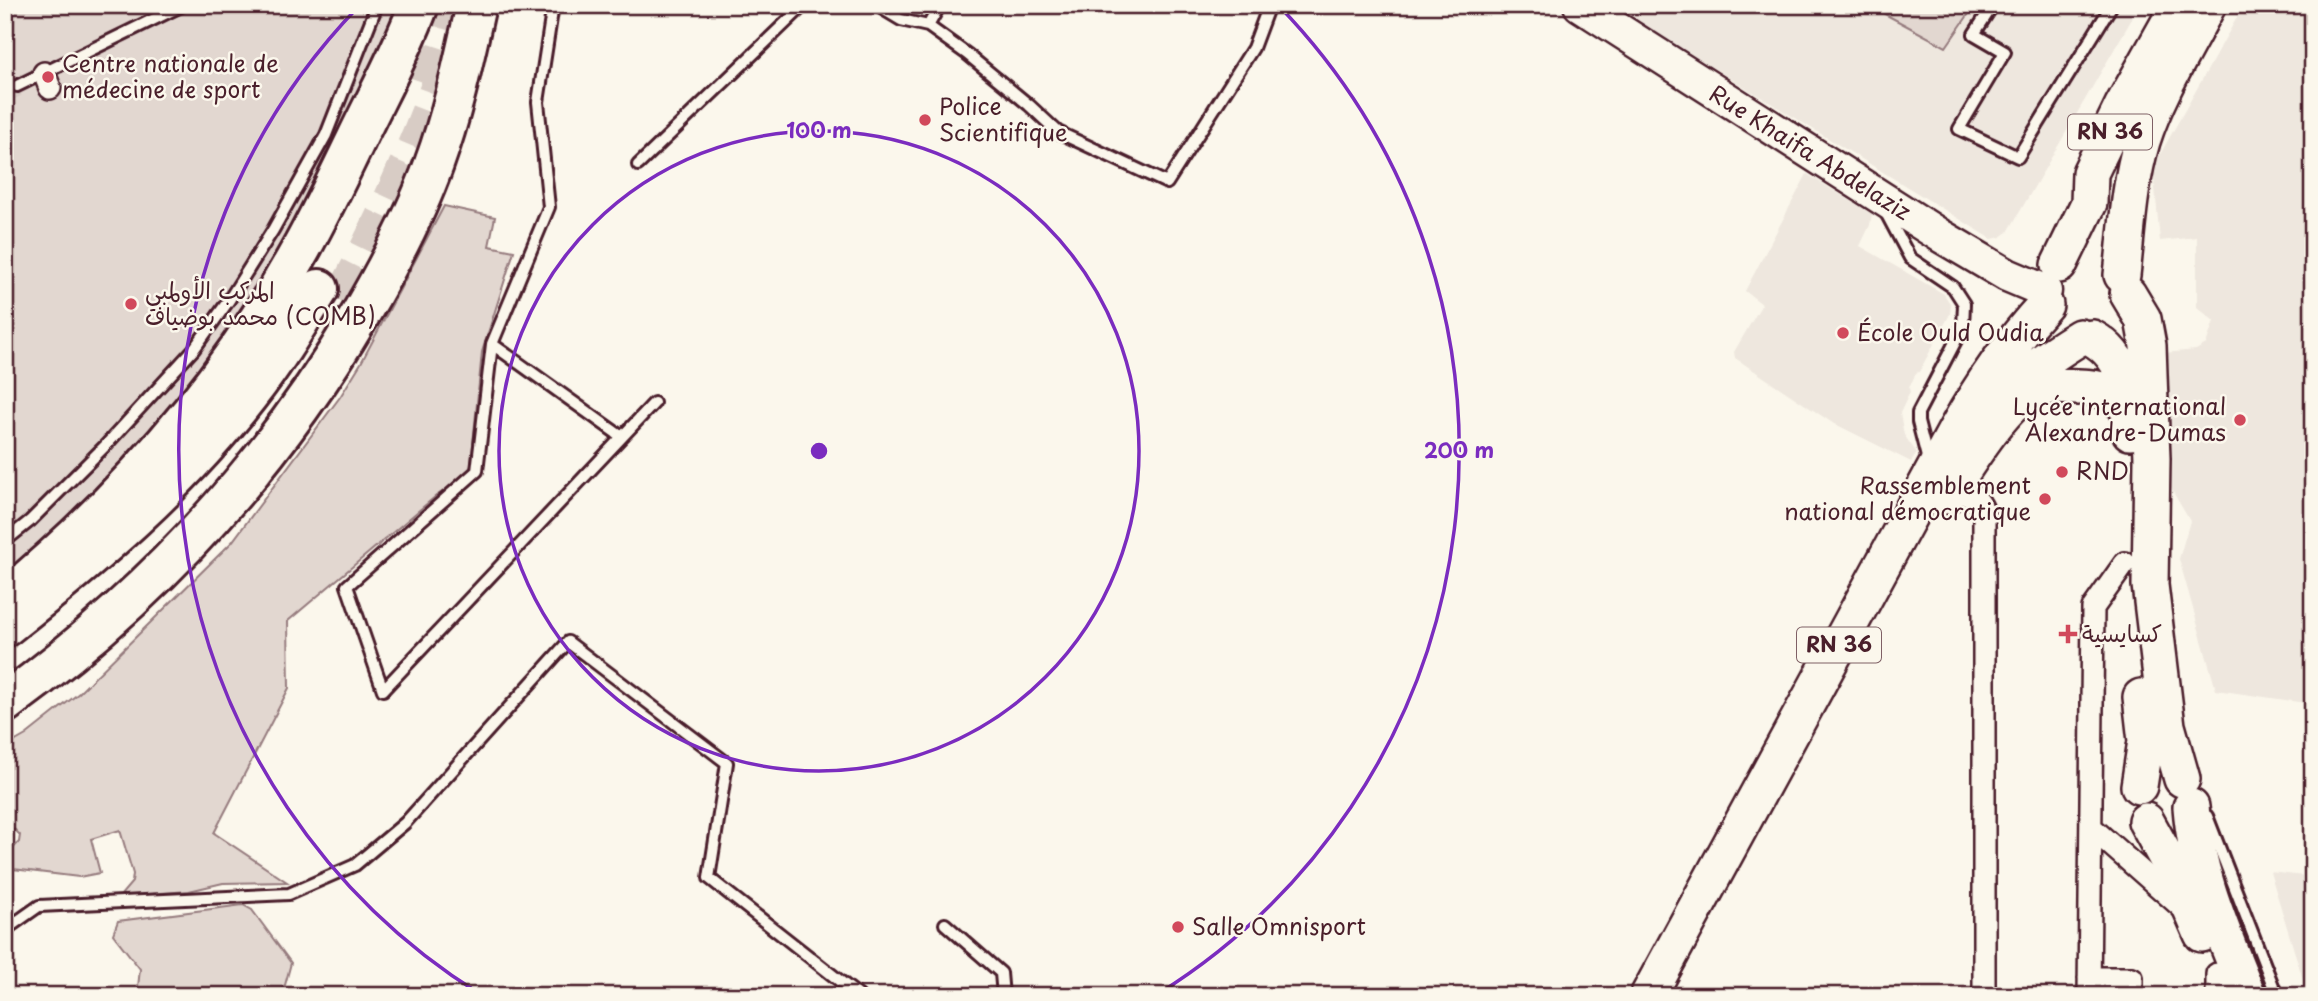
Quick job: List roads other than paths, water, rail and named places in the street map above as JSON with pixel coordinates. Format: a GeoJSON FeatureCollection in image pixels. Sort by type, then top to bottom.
{"type":"FeatureCollection","features":[{"type":"Feature","properties":{"kind":"highway"},"geometry":{"type":"LineString","coordinates":[[5,599],[57,557],[109,505],[190,414],[250,334],[303,246],[370,111],[418,5]]}},
{"type":"Feature","properties":{"kind":"highway"},"geometry":{"type":"LineString","coordinates":[[5,703],[84,641],[179,554],[246,480],[303,406],[378,284],[420,200],[448,120],[476,5]]}},
{"type":"Feature","properties":{"kind":"highway"},"geometry":{"type":"LineString","coordinates":[[5,627],[121,531],[202,448],[330,295],[307,362],[240,449],[137,558],[45,643],[5,675]]}},
{"type":"Feature","properties":{"kind":"main road","name":"RN 36"},"geometry":{"type":"LineString","coordinates":[[1668,996],[1936,491],[1956,428],[2050,287],[2089,202],[2090,173],[2123,105],[2179,5]]}},
{"type":"Feature","properties":{"kind":"main road","name":"RN 36"},"geometry":{"type":"LineString","coordinates":[[2125,284],[2126,222],[2142,142],[2152,116],[2208,5]]}},
{"type":"Feature","properties":{"kind":"main road"},"geometry":{"type":"LineString","coordinates":[[2220,989],[2198,924],[2179,881],[2137,809],[2146,729],[2126,563],[2130,411],[2118,363],[2112,351],[2086,337],[2065,332],[2058,327],[2050,287],[2075,257],[2092,255],[2109,262],[2140,312],[2148,346],[2152,459],[2150,585],[2167,726],[2190,791],[2196,847],[2212,904],[2248,996]]}},
{"type":"Feature","properties":{"kind":"main road"},"geometry":{"type":"LineString","coordinates":[[2086,337],[2111,330],[2118,323],[2127,304],[2125,284]]}},
{"type":"Feature","properties":{"kind":"main road","name":"RN 36"},"geometry":{"type":"LineString","coordinates":[[1648,996],[1936,491],[2003,396],[2031,369],[2086,337]]}},
{"type":"Feature","properties":{"kind":"main road","name":"RN 36"},"geometry":{"type":"LineString","coordinates":[[1936,491],[2004,415],[2026,393],[2039,387],[2099,388],[2113,394],[2130,411]]}},
{"type":"Feature","properties":{"kind":"main road"},"geometry":{"type":"LineString","coordinates":[[2139,786],[2144,779],[2159,772],[2167,772],[2190,791]]}},
{"type":"Feature","properties":{"kind":"main road"},"geometry":{"type":"LineString","coordinates":[[2146,821],[2154,826],[2172,826],[2187,815],[2190,791]]}},
{"type":"Feature","properties":{"kind":"street","name":"Rue Khaifa Abdelaziz"},"geometry":{"type":"LineString","coordinates":[[1580,5],[1878,196],[2007,275],[2050,287]]}},
{"type":"Feature","properties":{"kind":"street"},"geometry":{"type":"LineString","coordinates":[[1936,491],[1969,494],[1976,498],[1984,513],[1984,996]]}},
{"type":"Feature","properties":{"kind":"street"},"geometry":{"type":"LineString","coordinates":[[2126,563],[2093,608],[2089,987],[2132,978],[2132,996]]}},
{"type":"Feature","properties":{"kind":"street"},"geometry":{"type":"LineString","coordinates":[[2092,828],[2175,900],[2198,924]]}},
{"type":"Feature","properties":{"kind":"lane"},"geometry":{"type":"LineString","coordinates":[[17,86],[47,80],[183,5]]}},
{"type":"Feature","properties":{"kind":"lane"},"geometry":{"type":"LineString","coordinates":[[5,541],[30,521],[106,445],[194,349],[229,300],[273,230],[326,135],[377,5]]}},
{"type":"Feature","properties":{"kind":"lane"},"geometry":{"type":"LineString","coordinates":[[553,5],[538,102],[549,207],[492,344],[477,471],[347,586],[383,690],[654,403]]}},
{"type":"Feature","properties":{"kind":"lane"},"geometry":{"type":"LineString","coordinates":[[638,165],[804,5]]}},
{"type":"Feature","properties":{"kind":"lane"},"geometry":{"type":"LineString","coordinates":[[876,5],[901,20],[928,26],[1029,104],[1058,132],[1167,183],[1253,48],[1269,5]]}},
{"type":"Feature","properties":{"kind":"lane"},"geometry":{"type":"LineString","coordinates":[[928,26],[940,5]]}},
{"type":"Feature","properties":{"kind":"lane"},"geometry":{"type":"LineString","coordinates":[[1993,5],[1974,34],[2005,52],[1959,129],[2018,158],[2112,5]]}},
{"type":"Feature","properties":{"kind":"lane"},"geometry":{"type":"LineString","coordinates":[[1878,196],[1906,253],[1921,267],[1953,287],[1964,304],[1963,327],[1919,413],[1918,422],[1936,491]]}},
{"type":"Feature","properties":{"kind":"lane"},"geometry":{"type":"LineString","coordinates":[[492,344],[621,437]]}},
{"type":"Feature","properties":{"kind":"lane"},"geometry":{"type":"LineString","coordinates":[[5,930],[39,906],[289,894],[355,865],[405,823],[568,642],[727,763],[709,878],[859,996]]}},
{"type":"Feature","properties":{"kind":"lane"},"geometry":{"type":"LineString","coordinates":[[2190,791],[2203,808],[2277,996]]}},
{"type":"Feature","properties":{"kind":"lane"},"geometry":{"type":"LineString","coordinates":[[945,924],[1001,974],[1003,996]]}},
{"type":"Feature","properties":{"kind":"tunnel"},"geometry":{"type":"LineString","coordinates":[[417,80],[442,5]]}},
{"type":"Feature","properties":{"kind":"tunnel"},"geometry":{"type":"LineString","coordinates":[[342,302],[402,179],[452,51]]}},
{"type":"Feature","properties":{"kind":"tunnel"},"geometry":{"type":"LineString","coordinates":[[5,92],[17,86]]}},
{"type":"Feature","properties":{"kind":"place","name":"Centre nationale de médecine de sport"},"geometry":{"type":"Point","coordinates":[48,77]}},
{"type":"Feature","properties":{"kind":"place","name":"Police Scientifique"},"geometry":{"type":"Point","coordinates":[925,120]}},
{"type":"Feature","properties":{"kind":"place","name":"المركب الأولمبي محمد بوضياف (COMB)"},"geometry":{"type":"Point","coordinates":[131,304]}},
{"type":"Feature","properties":{"kind":"place","name":"École Ould Oudia"},"geometry":{"type":"Point","coordinates":[1843,333]}},
{"type":"Feature","properties":{"kind":"place","name":"Lycée international Alexandre-Dumas"},"geometry":{"type":"Point","coordinates":[2240,420]}},
{"type":"Feature","properties":{"kind":"place","name":"RND"},"geometry":{"type":"Point","coordinates":[2062,472]}},
{"type":"Feature","properties":{"kind":"place","name":"Rassemblement national démocratique"},"geometry":{"type":"Point","coordinates":[2045,499]}},
{"type":"Feature","properties":{"kind":"place","name":"كسايسية"},"geometry":{"type":"Point","coordinates":[2068,634]}},
{"type":"Feature","properties":{"kind":"place","name":"Salle Omnisport"},"geometry":{"type":"Point","coordinates":[1178,927]}}]}
